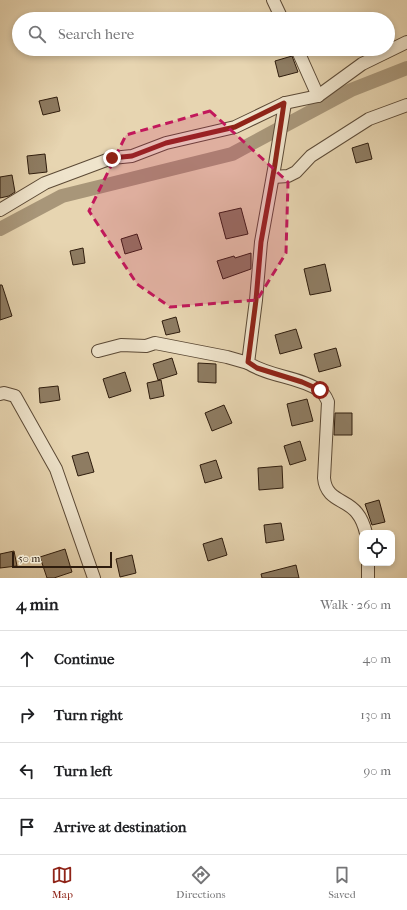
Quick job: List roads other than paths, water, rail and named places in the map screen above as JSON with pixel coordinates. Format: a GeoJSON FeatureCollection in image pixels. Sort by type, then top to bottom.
{"type":"FeatureCollection","features":[{"type":"Feature","properties":{"kind":"street"},"geometry":{"type":"LineString","coordinates":[[274,0],[279,12]]}},
{"type":"Feature","properties":{"kind":"street"},"geometry":{"type":"LineString","coordinates":[[395,48],[407,42]]}},
{"type":"Feature","properties":{"kind":"street"},"geometry":{"type":"LineString","coordinates":[[299,56],[318,96]]}},
{"type":"Feature","properties":{"kind":"street"},"geometry":{"type":"LineString","coordinates":[[0,210],[45,183],[112,158],[132,156],[166,143],[235,127],[284,103],[318,96],[362,64],[378,56]]}},
{"type":"Feature","properties":{"kind":"street"},"geometry":{"type":"LineString","coordinates":[[248,362],[257,338],[256,300],[261,242],[273,177],[284,103]]}},
{"type":"Feature","properties":{"kind":"street"},"geometry":{"type":"LineString","coordinates":[[273,177],[288,176],[296,172],[311,156],[369,119],[407,105]]}},
{"type":"Feature","properties":{"kind":"street"},"geometry":{"type":"LineString","coordinates":[[98,351],[121,345],[146,346],[154,343],[248,362],[257,368],[302,382],[320,390],[326,396],[328,402],[324,478],[325,485],[332,495],[356,511],[363,522],[365,530]]}},
{"type":"Feature","properties":{"kind":"street"},"geometry":{"type":"LineString","coordinates":[[0,394],[4,393],[15,396],[56,469],[94,578]]}},
{"type":"Feature","properties":{"kind":"street"},"geometry":{"type":"LineString","coordinates":[[368,566],[368,578]]}},
{"type":"Feature","properties":{"kind":"waterway"},"geometry":{"type":"LineString","coordinates":[[0,229],[62,196],[232,154],[351,90],[407,68]]}}]}
